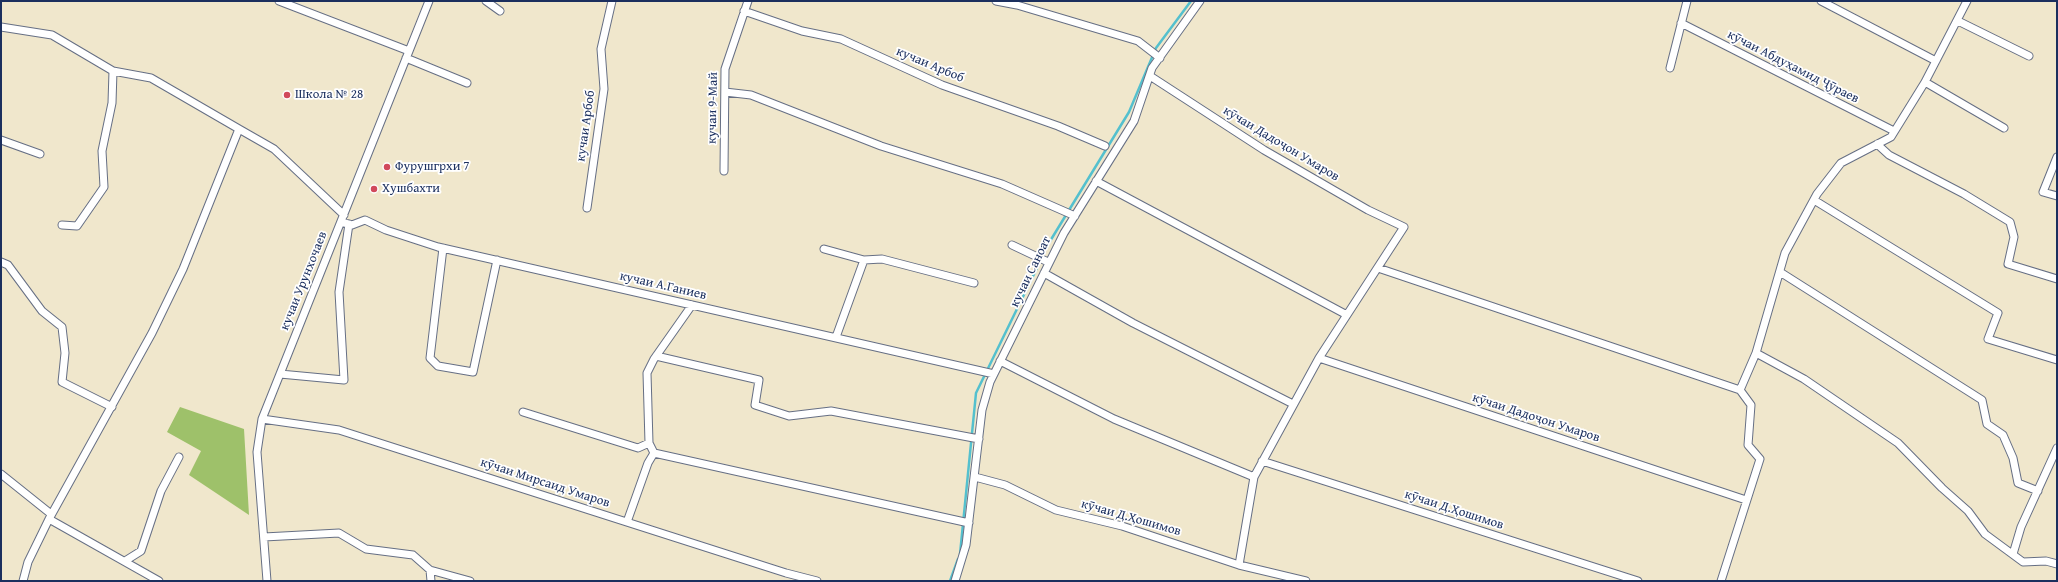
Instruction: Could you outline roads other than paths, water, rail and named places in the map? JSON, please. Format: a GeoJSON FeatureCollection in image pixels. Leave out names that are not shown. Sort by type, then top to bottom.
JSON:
{"type":"FeatureCollection","features":[{"type":"Feature","properties":{"kind":"street"},"geometry":{"type":"LineString","coordinates":[[279,1],[408,55],[467,83]]}},
{"type":"Feature","properties":{"kind":"street","name":"кучаи Урунхочаев"},"geometry":{"type":"LineString","coordinates":[[267,581],[257,452],[262,419],[429,1]]}},
{"type":"Feature","properties":{"kind":"street"},"geometry":{"type":"LineString","coordinates":[[486,1],[500,11]]}},
{"type":"Feature","properties":{"kind":"street","name":"кучаи Арбоб"},"geometry":{"type":"LineString","coordinates":[[587,208],[604,89],[601,48],[612,1]]}},
{"type":"Feature","properties":{"kind":"street","name":"кучаи 9-Май"},"geometry":{"type":"LineString","coordinates":[[724,172],[725,69],[748,1]]}},
{"type":"Feature","properties":{"kind":"street"},"geometry":{"type":"LineString","coordinates":[[996,1],[1017,5],[1138,41],[1155,55]]}},
{"type":"Feature","properties":{"kind":"street","name":"кучаи Саноат"},"geometry":{"type":"LineString","coordinates":[[955,581],[966,545],[965,522],[975,477],[974,438],[990,382],[989,372],[1000,361],[1044,273],[1043,260],[1069,213],[1096,181],[1134,121],[1150,76],[1155,55],[1200,1]]}},
{"type":"Feature","properties":{"kind":"street"},"geometry":{"type":"LineString","coordinates":[[1670,68],[1687,1]]}},
{"type":"Feature","properties":{"kind":"street"},"geometry":{"type":"LineString","coordinates":[[1821,1],[1936,61]]}},
{"type":"Feature","properties":{"kind":"street"},"geometry":{"type":"LineString","coordinates":[[1740,390],[1756,353],[1785,253],[1814,200],[1841,162],[1891,137],[1925,82],[1958,21],[1966,1]]}},
{"type":"Feature","properties":{"kind":"street","name":"кучаи Арбоб"},"geometry":{"type":"LineString","coordinates":[[744,11],[802,31],[841,39],[942,85],[1058,126],[1105,146]]}},
{"type":"Feature","properties":{"kind":"street"},"geometry":{"type":"LineString","coordinates":[[1958,21],[2029,56]]}},
{"type":"Feature","properties":{"kind":"street","name":"кӯчаи Абдуҳамид Ҷӯраев"},"geometry":{"type":"LineString","coordinates":[[1681,23],[1894,132]]}},
{"type":"Feature","properties":{"kind":"street"},"geometry":{"type":"LineString","coordinates":[[1,27],[52,35],[112,71],[151,78],[274,149],[342,218]]}},
{"type":"Feature","properties":{"kind":"street"},"geometry":{"type":"LineString","coordinates":[[62,225],[77,226],[104,187],[102,151],[112,103],[112,71]]}},
{"type":"Feature","properties":{"kind":"street","name":"кӯчаи Дадоҷон Умаров"},"geometry":{"type":"LineString","coordinates":[[1150,76],[1264,150],[1368,210],[1404,227],[1378,268]]}},
{"type":"Feature","properties":{"kind":"street"},"geometry":{"type":"LineString","coordinates":[[1925,82],[2004,128]]}},
{"type":"Feature","properties":{"kind":"street"},"geometry":{"type":"LineString","coordinates":[[725,92],[751,95],[881,146],[1002,184],[1069,213]]}},
{"type":"Feature","properties":{"kind":"street"},"geometry":{"type":"LineString","coordinates":[[23,581],[28,562],[50,516],[152,333],[183,269],[239,129]]}},
{"type":"Feature","properties":{"kind":"street"},"geometry":{"type":"LineString","coordinates":[[1,140],[40,154]]}},
{"type":"Feature","properties":{"kind":"street"},"geometry":{"type":"LineString","coordinates":[[1877,144],[1889,155],[1964,194],[2010,222],[2014,236],[2008,264],[2057,279]]}},
{"type":"Feature","properties":{"kind":"street"},"geometry":{"type":"LineString","coordinates":[[2057,157],[2043,192],[2057,196]]}},
{"type":"Feature","properties":{"kind":"street"},"geometry":{"type":"LineString","coordinates":[[1096,181],[1347,315]]}},
{"type":"Feature","properties":{"kind":"street"},"geometry":{"type":"LineString","coordinates":[[1814,200],[1998,313],[1988,339],[2057,360]]}},
{"type":"Feature","properties":{"kind":"street","name":"кучаи А.Ганиев"},"geometry":{"type":"LineString","coordinates":[[342,218],[352,225],[365,220],[386,230],[443,248],[989,372]]}},
{"type":"Feature","properties":{"kind":"street"},"geometry":{"type":"LineString","coordinates":[[280,374],[344,380],[339,292],[349,224]]}},
{"type":"Feature","properties":{"kind":"street"},"geometry":{"type":"LineString","coordinates":[[1012,245],[1043,260]]}},
{"type":"Feature","properties":{"kind":"street"},"geometry":{"type":"LineString","coordinates":[[443,248],[430,358],[438,366],[472,372],[497,260]]}},
{"type":"Feature","properties":{"kind":"street"},"geometry":{"type":"LineString","coordinates":[[824,249],[864,260],[882,259],[974,283]]}},
{"type":"Feature","properties":{"kind":"street"},"geometry":{"type":"LineString","coordinates":[[836,338],[864,260]]}},
{"type":"Feature","properties":{"kind":"street"},"geometry":{"type":"LineString","coordinates":[[1,262],[8,265],[42,311],[62,327],[65,353],[62,382],[112,407]]}},
{"type":"Feature","properties":{"kind":"street"},"geometry":{"type":"LineString","coordinates":[[1239,565],[1254,477],[1319,358],[1378,268],[1740,390],[1751,405],[1748,445],[1760,459],[1721,581]]}},
{"type":"Feature","properties":{"kind":"street"},"geometry":{"type":"LineString","coordinates":[[1780,272],[1982,400],[1987,424],[2003,435],[2013,458],[2018,482],[2038,491]]}},
{"type":"Feature","properties":{"kind":"street"},"geometry":{"type":"LineString","coordinates":[[1044,273],[1133,323],[1293,404]]}},
{"type":"Feature","properties":{"kind":"street"},"geometry":{"type":"LineString","coordinates":[[654,453],[650,443],[647,373],[656,356],[692,305]]}},
{"type":"Feature","properties":{"kind":"street"},"geometry":{"type":"LineString","coordinates":[[1756,353],[1804,379],[1898,443],[1942,488],[1968,511],[1985,534],[2023,562],[2046,561],[2057,564]]}},
{"type":"Feature","properties":{"kind":"street"},"geometry":{"type":"LineString","coordinates":[[656,356],[759,380],[755,405],[789,416],[831,411],[974,438]]}},
{"type":"Feature","properties":{"kind":"street","name":"кӯчаи Дадоҷон Умаров"},"geometry":{"type":"LineString","coordinates":[[1319,358],[1746,500]]}},
{"type":"Feature","properties":{"kind":"street"},"geometry":{"type":"LineString","coordinates":[[1000,361],[1114,419],[1254,477]]}},
{"type":"Feature","properties":{"kind":"street"},"geometry":{"type":"LineString","coordinates":[[523,412],[638,448],[650,443]]}},
{"type":"Feature","properties":{"kind":"street","name":"кӯчаи Мирсаид Умаров"},"geometry":{"type":"LineString","coordinates":[[262,419],[339,430],[786,573],[817,581]]}},
{"type":"Feature","properties":{"kind":"street"},"geometry":{"type":"LineString","coordinates":[[2013,554],[2021,527],[2057,448]]}},
{"type":"Feature","properties":{"kind":"street"},"geometry":{"type":"LineString","coordinates":[[627,522],[648,463],[654,453]]}},
{"type":"Feature","properties":{"kind":"street"},"geometry":{"type":"LineString","coordinates":[[654,453],[965,522]]}},
{"type":"Feature","properties":{"kind":"street"},"geometry":{"type":"LineString","coordinates":[[125,561],[141,551],[161,491],[179,457]]}},
{"type":"Feature","properties":{"kind":"street","name":"кӯчаи Д.Ҳошимов"},"geometry":{"type":"LineString","coordinates":[[1262,461],[1638,581]]}},
{"type":"Feature","properties":{"kind":"street"},"geometry":{"type":"LineString","coordinates":[[1,474],[50,516],[159,581]]}},
{"type":"Feature","properties":{"kind":"street","name":"кӯчаи Д.Ҳошимов"},"geometry":{"type":"LineString","coordinates":[[975,477],[1005,485],[1056,510],[1122,526],[1239,565],[1306,581]]}},
{"type":"Feature","properties":{"kind":"street"},"geometry":{"type":"LineString","coordinates":[[264,537],[339,533],[366,549],[413,555],[430,570],[470,581]]}},
{"type":"Feature","properties":{"kind":"street"},"geometry":{"type":"LineString","coordinates":[[430,570],[431,581]]}},
{"type":"Feature","properties":{"kind":"waterway"},"geometry":{"type":"LineString","coordinates":[[960,554],[976,393],[1044,251],[1129,112],[1156,48],[1191,1]]}},
{"type":"Feature","properties":{"kind":"waterway"},"geometry":{"type":"LineString","coordinates":[[950,581],[958,559]]}},
{"type":"Feature","properties":{"kind":"place","name":"Школа № 28"},"geometry":{"type":"Point","coordinates":[287,95]}},
{"type":"Feature","properties":{"kind":"place","name":"Фурушгрхи 7"},"geometry":{"type":"Point","coordinates":[387,167]}},
{"type":"Feature","properties":{"kind":"place","name":"Хушбахти"},"geometry":{"type":"Point","coordinates":[374,189]}}]}
